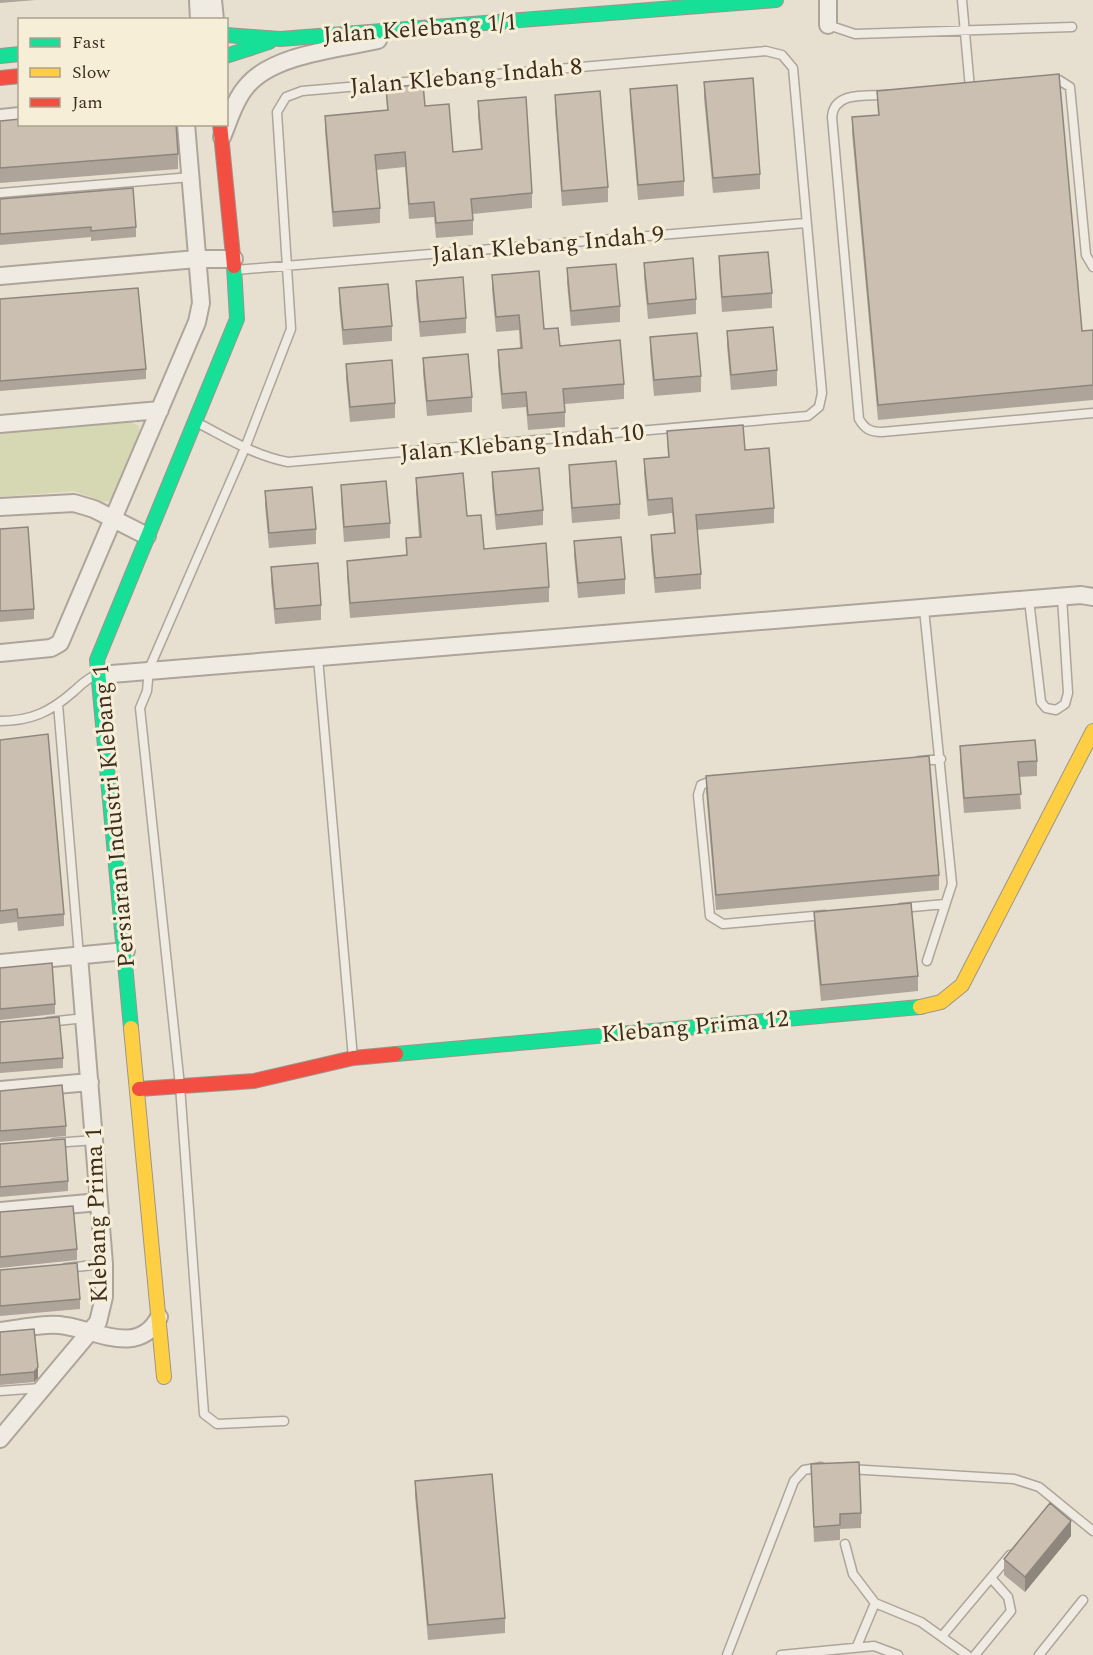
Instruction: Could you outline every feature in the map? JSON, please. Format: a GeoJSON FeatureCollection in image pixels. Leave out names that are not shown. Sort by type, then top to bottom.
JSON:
{"type":"FeatureCollection","features":[{"type":"Feature","properties":{"kind":"street"},"geometry":{"type":"LineString","coordinates":[[198,0],[199,18]]}},
{"type":"Feature","properties":{"kind":"street"},"geometry":{"type":"LineString","coordinates":[[213,0],[215,18]]}},
{"type":"Feature","properties":{"kind":"street","name":"Jalan Kelebang 1/1"},"geometry":{"type":"LineString","coordinates":[[228,35],[280,39],[423,30],[776,0]]}},
{"type":"Feature","properties":{"kind":"street"},"geometry":{"type":"LineString","coordinates":[[828,0],[828,25]]}},
{"type":"Feature","properties":{"kind":"street"},"geometry":{"type":"LineString","coordinates":[[228,114],[245,88],[268,69],[311,55],[423,30]]}},
{"type":"Feature","properties":{"kind":"street","name":"Jalan Kelebang 1/1"},"geometry":{"type":"LineString","coordinates":[[228,55],[280,39]]}},
{"type":"Feature","properties":{"kind":"street"},"geometry":{"type":"LineString","coordinates":[[0,78],[18,76]]}},
{"type":"Feature","properties":{"kind":"street"},"geometry":{"type":"LineString","coordinates":[[0,118],[18,116]]}},
{"type":"Feature","properties":{"kind":"street"},"geometry":{"type":"LineString","coordinates":[[0,653],[44,649],[60,644],[115,519],[200,313],[192,177],[186,126]]}},
{"type":"Feature","properties":{"kind":"street","name":"Persiaran Industri Klebang 1"},"geometry":{"type":"LineString","coordinates":[[164,1377],[97,657],[237,319],[234,265],[218,129]]}},
{"type":"Feature","properties":{"kind":"street"},"geometry":{"type":"LineString","coordinates":[[0,276],[197,259],[234,265]]}},
{"type":"Feature","properties":{"kind":"street"},"geometry":{"type":"LineString","coordinates":[[0,424],[160,410]]}},
{"type":"Feature","properties":{"kind":"street"},"geometry":{"type":"LineString","coordinates":[[0,507],[74,503],[115,519],[147,536]]}},
{"type":"Feature","properties":{"kind":"street"},"geometry":{"type":"LineString","coordinates":[[99,675],[149,669],[1062,597],[1093,597]]}},
{"type":"Feature","properties":{"kind":"street","name":"Klebang Prima 12"},"geometry":{"type":"LineString","coordinates":[[139,1089],[254,1081],[353,1058],[925,1007],[941,1002],[962,985],[1093,731]]}},
{"type":"Feature","properties":{"kind":"street"},"geometry":{"type":"LineString","coordinates":[[0,963],[126,951]]}},
{"type":"Feature","properties":{"kind":"street","name":"Klebang Prima 1"},"geometry":{"type":"LineString","coordinates":[[0,1439],[89,1333],[102,1312],[104,1264],[79,956]]}},
{"type":"Feature","properties":{"kind":"street"},"geometry":{"type":"LineString","coordinates":[[0,1090],[90,1082]]}},
{"type":"Feature","properties":{"kind":"street"},"geometry":{"type":"LineString","coordinates":[[0,1210],[99,1202]]}},
{"type":"Feature","properties":{"kind":"street"},"geometry":{"type":"LineString","coordinates":[[0,1331],[64,1325],[110,1339],[129,1338],[155,1325],[159,1317]]}},
{"type":"Feature","properties":{"kind":"lane"},"geometry":{"type":"LineString","coordinates":[[962,0],[970,88]]}},
{"type":"Feature","properties":{"kind":"lane"},"geometry":{"type":"LineString","coordinates":[[828,25],[855,34],[911,34],[965,29],[1072,27]]}},
{"type":"Feature","properties":{"kind":"lane","name":"Jalan Klebang Indah 8"},"geometry":{"type":"LineString","coordinates":[[289,266],[277,120],[281,104],[293,93],[765,51],[782,55],[793,68],[806,224]]}},
{"type":"Feature","properties":{"kind":"lane"},"geometry":{"type":"LineString","coordinates":[[1042,81],[1059,80],[1070,87],[1086,255],[1093,267]]}},
{"type":"Feature","properties":{"kind":"lane"},"geometry":{"type":"LineString","coordinates":[[959,89],[981,87]]}},
{"type":"Feature","properties":{"kind":"lane"},"geometry":{"type":"LineString","coordinates":[[891,94],[845,98],[832,107],[860,419],[864,427],[872,432],[882,432],[1093,413]]}},
{"type":"Feature","properties":{"kind":"lane"},"geometry":{"type":"LineString","coordinates":[[0,193],[192,177]]}},
{"type":"Feature","properties":{"kind":"lane","name":"Jalan Klebang Indah 9"},"geometry":{"type":"LineString","coordinates":[[234,265],[289,266],[806,224]]}},
{"type":"Feature","properties":{"kind":"lane","name":"Jalan Klebang Indah 10"},"geometry":{"type":"LineString","coordinates":[[195,421],[270,459],[300,461],[799,419],[808,416],[819,407],[822,393],[806,224]]}},
{"type":"Feature","properties":{"kind":"lane"},"geometry":{"type":"LineString","coordinates":[[284,1421],[217,1424],[204,1414],[180,1086],[140,708],[147,691],[149,669],[245,448],[291,329],[289,266]]}},
{"type":"Feature","properties":{"kind":"lane"},"geometry":{"type":"LineString","coordinates":[[1029,600],[1041,702],[1046,708],[1056,710],[1065,704],[1068,693],[1062,597]]}},
{"type":"Feature","properties":{"kind":"lane"},"geometry":{"type":"LineString","coordinates":[[924,609],[952,884],[927,961]]}},
{"type":"Feature","properties":{"kind":"lane"},"geometry":{"type":"LineString","coordinates":[[318,657],[353,1058]]}},
{"type":"Feature","properties":{"kind":"lane"},"geometry":{"type":"LineString","coordinates":[[0,721],[36,717],[58,704],[84,681],[99,675]]}},
{"type":"Feature","properties":{"kind":"lane"},"geometry":{"type":"LineString","coordinates":[[58,704],[79,956]]}},
{"type":"Feature","properties":{"kind":"lane"},"geometry":{"type":"LineString","coordinates":[[912,762],[941,759]]}},
{"type":"Feature","properties":{"kind":"lane"},"geometry":{"type":"LineString","coordinates":[[722,779],[705,782],[698,795],[710,916],[723,924],[840,913]]}},
{"type":"Feature","properties":{"kind":"lane"},"geometry":{"type":"LineString","coordinates":[[887,909],[945,904]]}},
{"type":"Feature","properties":{"kind":"lane"},"geometry":{"type":"LineString","coordinates":[[42,1022],[85,1018]]}},
{"type":"Feature","properties":{"kind":"lane"},"geometry":{"type":"LineString","coordinates":[[48,1144],[95,1140]]}},
{"type":"Feature","properties":{"kind":"lane"},"geometry":{"type":"LineString","coordinates":[[58,1269],[104,1264]]}},
{"type":"Feature","properties":{"kind":"lane"},"geometry":{"type":"LineString","coordinates":[[0,1391],[44,1388]]}},
{"type":"Feature","properties":{"kind":"lane"},"geometry":{"type":"LineString","coordinates":[[727,1655],[794,1481],[804,1470],[833,1468]]}},
{"type":"Feature","properties":{"kind":"lane"},"geometry":{"type":"LineString","coordinates":[[844,1469],[1014,1479],[1039,1487],[1093,1531]]}},
{"type":"Feature","properties":{"kind":"lane"},"geometry":{"type":"LineString","coordinates":[[845,1544],[853,1574],[875,1603],[921,1622],[943,1635],[967,1655]]}},
{"type":"Feature","properties":{"kind":"lane"},"geometry":{"type":"LineString","coordinates":[[943,1635],[1013,1551]]}},
{"type":"Feature","properties":{"kind":"lane"},"geometry":{"type":"LineString","coordinates":[[975,1655],[1011,1611],[1008,1597],[991,1578]]}},
{"type":"Feature","properties":{"kind":"lane"},"geometry":{"type":"LineString","coordinates":[[1039,1655],[1083,1600]]}},
{"type":"Feature","properties":{"kind":"lane"},"geometry":{"type":"LineString","coordinates":[[857,1646],[875,1603]]}},
{"type":"Feature","properties":{"kind":"lane"},"geometry":{"type":"LineString","coordinates":[[781,1655],[857,1646],[874,1646],[898,1655]]}},
{"type":"Feature","properties":{"kind":"green space"},"geometry":{"type":"Polygon","coordinates":[[[128,421],[139,426],[140,436],[116,499],[104,502],[74,491],[0,497],[0,432],[128,421]]]}},
{"type":"Feature","properties":{"kind":"building"},"geometry":{"type":"Polygon","coordinates":[[[1059,74],[1082,331],[1093,330],[1093,385],[878,405],[852,117],[879,115],[877,91],[1059,74]]]}},
{"type":"Feature","properties":{"kind":"building"},"geometry":{"type":"Polygon","coordinates":[[[753,78],[760,174],[713,178],[704,82],[753,78]]]}},
{"type":"Feature","properties":{"kind":"building"},"geometry":{"type":"Polygon","coordinates":[[[423,84],[425,106],[449,104],[453,152],[482,149],[478,101],[526,97],[532,193],[471,199],[473,220],[436,223],[434,202],[409,204],[405,152],[375,155],[380,208],[333,212],[325,116],[388,110],[386,88],[423,84]]]}},
{"type":"Feature","properties":{"kind":"building"},"geometry":{"type":"Polygon","coordinates":[[[677,85],[684,181],[638,185],[630,89],[677,85]]]}},
{"type":"Feature","properties":{"kind":"building"},"geometry":{"type":"Polygon","coordinates":[[[600,91],[608,187],[562,191],[555,95],[600,91]]]}},
{"type":"Feature","properties":{"kind":"building"},"geometry":{"type":"Polygon","coordinates":[[[18,119],[18,126],[176,126],[178,154],[0,168],[0,121],[18,119]]]}},
{"type":"Feature","properties":{"kind":"building"},"geometry":{"type":"Polygon","coordinates":[[[133,188],[136,227],[91,231],[91,227],[0,234],[0,199],[133,188]]]}},
{"type":"Feature","properties":{"kind":"building"},"geometry":{"type":"Polygon","coordinates":[[[768,252],[772,293],[722,297],[719,256],[768,252]]]}},
{"type":"Feature","properties":{"kind":"building"},"geometry":{"type":"Polygon","coordinates":[[[693,258],[696,299],[648,304],[644,263],[693,258]]]}},
{"type":"Feature","properties":{"kind":"building"},"geometry":{"type":"Polygon","coordinates":[[[616,264],[620,306],[571,311],[567,268],[616,264]]]}},
{"type":"Feature","properties":{"kind":"building"},"geometry":{"type":"Polygon","coordinates":[[[539,271],[544,329],[558,328],[560,346],[620,340],[624,384],[563,389],[565,412],[528,415],[526,392],[502,394],[498,350],[522,348],[519,315],[496,317],[492,275],[539,271]]]}},
{"type":"Feature","properties":{"kind":"building"},"geometry":{"type":"Polygon","coordinates":[[[463,277],[466,318],[420,322],[416,281],[463,277]]]}},
{"type":"Feature","properties":{"kind":"building"},"geometry":{"type":"Polygon","coordinates":[[[388,284],[392,326],[343,330],[339,288],[388,284]]]}},
{"type":"Feature","properties":{"kind":"building"},"geometry":{"type":"Polygon","coordinates":[[[138,288],[146,369],[0,381],[0,299],[138,288]]]}},
{"type":"Feature","properties":{"kind":"building"},"geometry":{"type":"Polygon","coordinates":[[[773,327],[777,370],[731,375],[727,331],[773,327]]]}},
{"type":"Feature","properties":{"kind":"building"},"geometry":{"type":"Polygon","coordinates":[[[697,333],[701,376],[654,380],[650,337],[697,333]]]}},
{"type":"Feature","properties":{"kind":"building"},"geometry":{"type":"Polygon","coordinates":[[[468,354],[472,397],[427,401],[423,358],[468,354]]]}},
{"type":"Feature","properties":{"kind":"building"},"geometry":{"type":"Polygon","coordinates":[[[392,360],[395,403],[350,407],[346,364],[392,360]]]}},
{"type":"Feature","properties":{"kind":"building"},"geometry":{"type":"Polygon","coordinates":[[[743,425],[745,450],[769,448],[774,508],[696,515],[701,574],[655,578],[651,535],[675,533],[672,498],[648,500],[644,459],[669,457],[667,431],[743,425]]]}},
{"type":"Feature","properties":{"kind":"building"},"geometry":{"type":"Polygon","coordinates":[[[616,461],[620,504],[572,508],[569,465],[616,461]]]}},
{"type":"Feature","properties":{"kind":"building"},"geometry":{"type":"Polygon","coordinates":[[[539,468],[543,510],[496,515],[492,472],[539,468]]]}},
{"type":"Feature","properties":{"kind":"building"},"geometry":{"type":"Polygon","coordinates":[[[463,473],[467,516],[481,515],[484,549],[546,543],[549,587],[350,603],[347,561],[407,555],[406,538],[421,537],[416,478],[463,473]]]}},
{"type":"Feature","properties":{"kind":"building"},"geometry":{"type":"Polygon","coordinates":[[[386,481],[390,523],[344,527],[341,485],[386,481]]]}},
{"type":"Feature","properties":{"kind":"building"},"geometry":{"type":"Polygon","coordinates":[[[312,487],[316,529],[269,533],[265,491],[312,487]]]}},
{"type":"Feature","properties":{"kind":"building"},"geometry":{"type":"Polygon","coordinates":[[[28,527],[34,609],[0,611],[0,529],[28,527]]]}},
{"type":"Feature","properties":{"kind":"building"},"geometry":{"type":"Polygon","coordinates":[[[621,537],[625,579],[578,583],[574,541],[621,537]]]}},
{"type":"Feature","properties":{"kind":"building"},"geometry":{"type":"Polygon","coordinates":[[[318,563],[321,605],[275,609],[271,567],[318,563]]]}},
{"type":"Feature","properties":{"kind":"building"},"geometry":{"type":"Polygon","coordinates":[[[48,734],[64,914],[18,918],[17,909],[0,911],[0,740],[48,734]]]}},
{"type":"Feature","properties":{"kind":"building"},"geometry":{"type":"Polygon","coordinates":[[[1035,740],[1037,761],[1018,762],[1021,794],[964,798],[960,746],[1035,740]]]}},
{"type":"Feature","properties":{"kind":"building"},"geometry":{"type":"Polygon","coordinates":[[[929,756],[939,875],[716,895],[706,776],[929,756]]]}},
{"type":"Feature","properties":{"kind":"building"},"geometry":{"type":"Polygon","coordinates":[[[911,903],[918,976],[821,985],[814,912],[911,903]]]}},
{"type":"Feature","properties":{"kind":"building"},"geometry":{"type":"Polygon","coordinates":[[[52,963],[55,1004],[0,1009],[0,968],[52,963]]]}},
{"type":"Feature","properties":{"kind":"building"},"geometry":{"type":"Polygon","coordinates":[[[59,1017],[63,1058],[0,1063],[0,1022],[59,1017]]]}},
{"type":"Feature","properties":{"kind":"building"},"geometry":{"type":"Polygon","coordinates":[[[62,1085],[66,1126],[0,1131],[0,1091],[62,1085]]]}},
{"type":"Feature","properties":{"kind":"building"},"geometry":{"type":"Polygon","coordinates":[[[65,1139],[68,1181],[0,1187],[0,1144],[65,1139]]]}},
{"type":"Feature","properties":{"kind":"building"},"geometry":{"type":"Polygon","coordinates":[[[73,1206],[77,1249],[0,1257],[0,1212],[73,1206]]]}},
{"type":"Feature","properties":{"kind":"building"},"geometry":{"type":"Polygon","coordinates":[[[77,1263],[80,1299],[0,1306],[0,1270],[77,1263]]]}},
{"type":"Feature","properties":{"kind":"building"},"geometry":{"type":"Polygon","coordinates":[[[34,1329],[38,1367],[34,1372],[0,1375],[0,1332],[34,1329]]]}},
{"type":"Feature","properties":{"kind":"building"},"geometry":{"type":"Polygon","coordinates":[[[859,1462],[861,1513],[840,1514],[840,1525],[814,1527],[811,1464],[859,1462]]]}},
{"type":"Feature","properties":{"kind":"building"},"geometry":{"type":"Polygon","coordinates":[[[492,1474],[505,1618],[428,1625],[415,1481],[492,1474]]]}},
{"type":"Feature","properties":{"kind":"building"},"geometry":{"type":"Polygon","coordinates":[[[1050,1503],[1071,1521],[1025,1577],[1004,1559],[1050,1503]]]}},
{"type":"Feature","properties":{"kind":"traffic: fast"},"geometry":{"type":"LineString","coordinates":[[228,35],[280,39],[776,0]]}},
{"type":"Feature","properties":{"kind":"traffic: fast"},"geometry":{"type":"LineString","coordinates":[[228,55],[269,42]]}},
{"type":"Feature","properties":{"kind":"traffic: fast"},"geometry":{"type":"LineString","coordinates":[[0,56],[18,54]]}},
{"type":"Feature","properties":{"kind":"traffic: fast"},"geometry":{"type":"LineString","coordinates":[[131,1028],[97,660],[237,319],[234,266]]}},
{"type":"Feature","properties":{"kind":"traffic: fast"},"geometry":{"type":"LineString","coordinates":[[396,1054],[920,1007]]}},
{"type":"Feature","properties":{"kind":"traffic: slow"},"geometry":{"type":"LineString","coordinates":[[920,1007],[941,1002],[962,985],[1093,731]]}},
{"type":"Feature","properties":{"kind":"traffic: slow"},"geometry":{"type":"LineString","coordinates":[[131,1028],[164,1377]]}},
{"type":"Feature","properties":{"kind":"traffic: jam"},"geometry":{"type":"LineString","coordinates":[[0,78],[18,76]]}},
{"type":"Feature","properties":{"kind":"traffic: jam"},"geometry":{"type":"LineString","coordinates":[[220,126],[234,266]]}},
{"type":"Feature","properties":{"kind":"traffic: jam"},"geometry":{"type":"LineString","coordinates":[[139,1089],[254,1081],[353,1058],[396,1054]]}}]}
